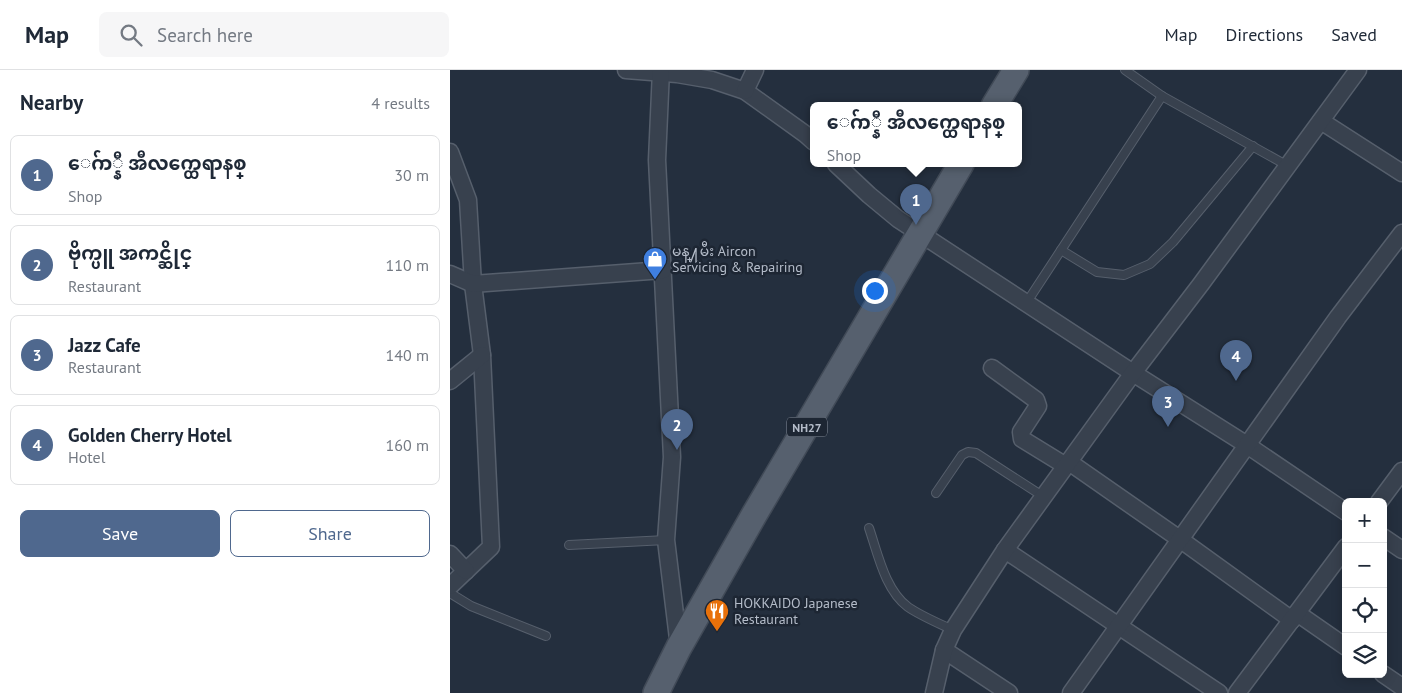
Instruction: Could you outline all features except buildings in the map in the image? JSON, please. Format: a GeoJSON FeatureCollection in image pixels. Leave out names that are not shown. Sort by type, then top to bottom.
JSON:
{"type":"FeatureCollection","features":[{"type":"Feature","properties":{"kind":"main road"},"geometry":{"type":"LineString","coordinates":[[996,102],[1012,71]]}},
{"type":"Feature","properties":{"kind":"main road","name":"NH27"},"geometry":{"type":"LineString","coordinates":[[656,693],[679,647],[959,167]]}},
{"type":"Feature","properties":{"kind":"street"},"geometry":{"type":"LineString","coordinates":[[626,70],[661,72],[712,80],[745,91],[810,138]]}},
{"type":"Feature","properties":{"kind":"street"},"geometry":{"type":"LineString","coordinates":[[745,91],[755,70]]}},
{"type":"Feature","properties":{"kind":"street"},"geometry":{"type":"LineString","coordinates":[[934,693],[944,650],[952,630],[1005,550],[1133,373],[1358,70]]}},
{"type":"Feature","properties":{"kind":"street"},"geometry":{"type":"LineString","coordinates":[[661,72],[658,160],[672,457],[666,540],[679,647]]}},
{"type":"Feature","properties":{"kind":"street"},"geometry":{"type":"LineString","coordinates":[[1321,121],[1402,173]]}},
{"type":"Feature","properties":{"kind":"street"},"geometry":{"type":"LineString","coordinates":[[450,586],[491,547],[482,355],[473,284],[468,200],[451,154]]}},
{"type":"Feature","properties":{"kind":"street"},"geometry":{"type":"LineString","coordinates":[[839,167],[898,219],[1133,373],[1247,445],[1342,509]]}},
{"type":"Feature","properties":{"kind":"street"},"geometry":{"type":"LineString","coordinates":[[1071,693],[1338,317],[1402,233]]}},
{"type":"Feature","properties":{"kind":"street"},"geometry":{"type":"LineString","coordinates":[[450,274],[473,284],[663,270]]}},
{"type":"Feature","properties":{"kind":"street"},"geometry":{"type":"LineString","coordinates":[[450,381],[482,355]]}},
{"type":"Feature","properties":{"kind":"street"},"geometry":{"type":"LineString","coordinates":[[992,368],[1036,400],[1038,406],[1021,432],[1022,439],[1067,464],[1295,617],[1342,645]]}},
{"type":"Feature","properties":{"kind":"street"},"geometry":{"type":"LineString","coordinates":[[1382,498],[1402,471]]}},
{"type":"Feature","properties":{"kind":"street"},"geometry":{"type":"LineString","coordinates":[[1387,540],[1402,550]]}},
{"type":"Feature","properties":{"kind":"street"},"geometry":{"type":"LineString","coordinates":[[1005,550],[1219,693]]}},
{"type":"Feature","properties":{"kind":"street"},"geometry":{"type":"LineString","coordinates":[[1237,693],[1342,552]]}},
{"type":"Feature","properties":{"kind":"street"},"geometry":{"type":"LineString","coordinates":[[450,554],[466,571]]}},
{"type":"Feature","properties":{"kind":"street"},"geometry":{"type":"LineString","coordinates":[[944,650],[1009,693]]}},
{"type":"Feature","properties":{"kind":"street"},"geometry":{"type":"LineString","coordinates":[[1387,677],[1402,687]]}},
{"type":"Feature","properties":{"kind":"lane"},"geometry":{"type":"LineString","coordinates":[[1125,70],[1162,96],[1288,166]]}},
{"type":"Feature","properties":{"kind":"lane"},"geometry":{"type":"LineString","coordinates":[[1027,302],[1162,96]]}},
{"type":"Feature","properties":{"kind":"lane"},"geometry":{"type":"LineString","coordinates":[[1061,250],[1097,272],[1124,275],[1150,264],[1173,242],[1253,146]]}},
{"type":"Feature","properties":{"kind":"lane"},"geometry":{"type":"LineString","coordinates":[[936,492],[962,455],[968,452],[976,453],[1044,497]]}},
{"type":"Feature","properties":{"kind":"lane"},"geometry":{"type":"LineString","coordinates":[[869,528],[888,580],[897,596],[908,607],[952,630]]}},
{"type":"Feature","properties":{"kind":"lane"},"geometry":{"type":"LineString","coordinates":[[569,545],[666,540]]}},
{"type":"Feature","properties":{"kind":"lane"},"geometry":{"type":"LineString","coordinates":[[450,593],[471,606],[546,636]]}},
{"type":"Feature","properties":{"kind":"place","name":"ေဂ်ာ္နီ အီလက္ထေရာနစ္"},"geometry":{"type":"Point","coordinates":[916,225]}},
{"type":"Feature","properties":{"kind":"place","name":"မန္႔မီး Aircon Servicing & Repairing"},"geometry":{"type":"Point","coordinates":[655,280]}},
{"type":"Feature","properties":{"kind":"place","name":"Golden Cherry Hotel"},"geometry":{"type":"Point","coordinates":[1236,381]}},
{"type":"Feature","properties":{"kind":"place","name":"Jazz Cafe"},"geometry":{"type":"Point","coordinates":[1168,427]}},
{"type":"Feature","properties":{"kind":"place","name":"ဗိုက္ပူ အကင္ဆိုင္"},"geometry":{"type":"Point","coordinates":[677,450]}},
{"type":"Feature","properties":{"kind":"place","name":"HOKKAIDO Japanese Restaurant"},"geometry":{"type":"Point","coordinates":[717,632]}}]}
